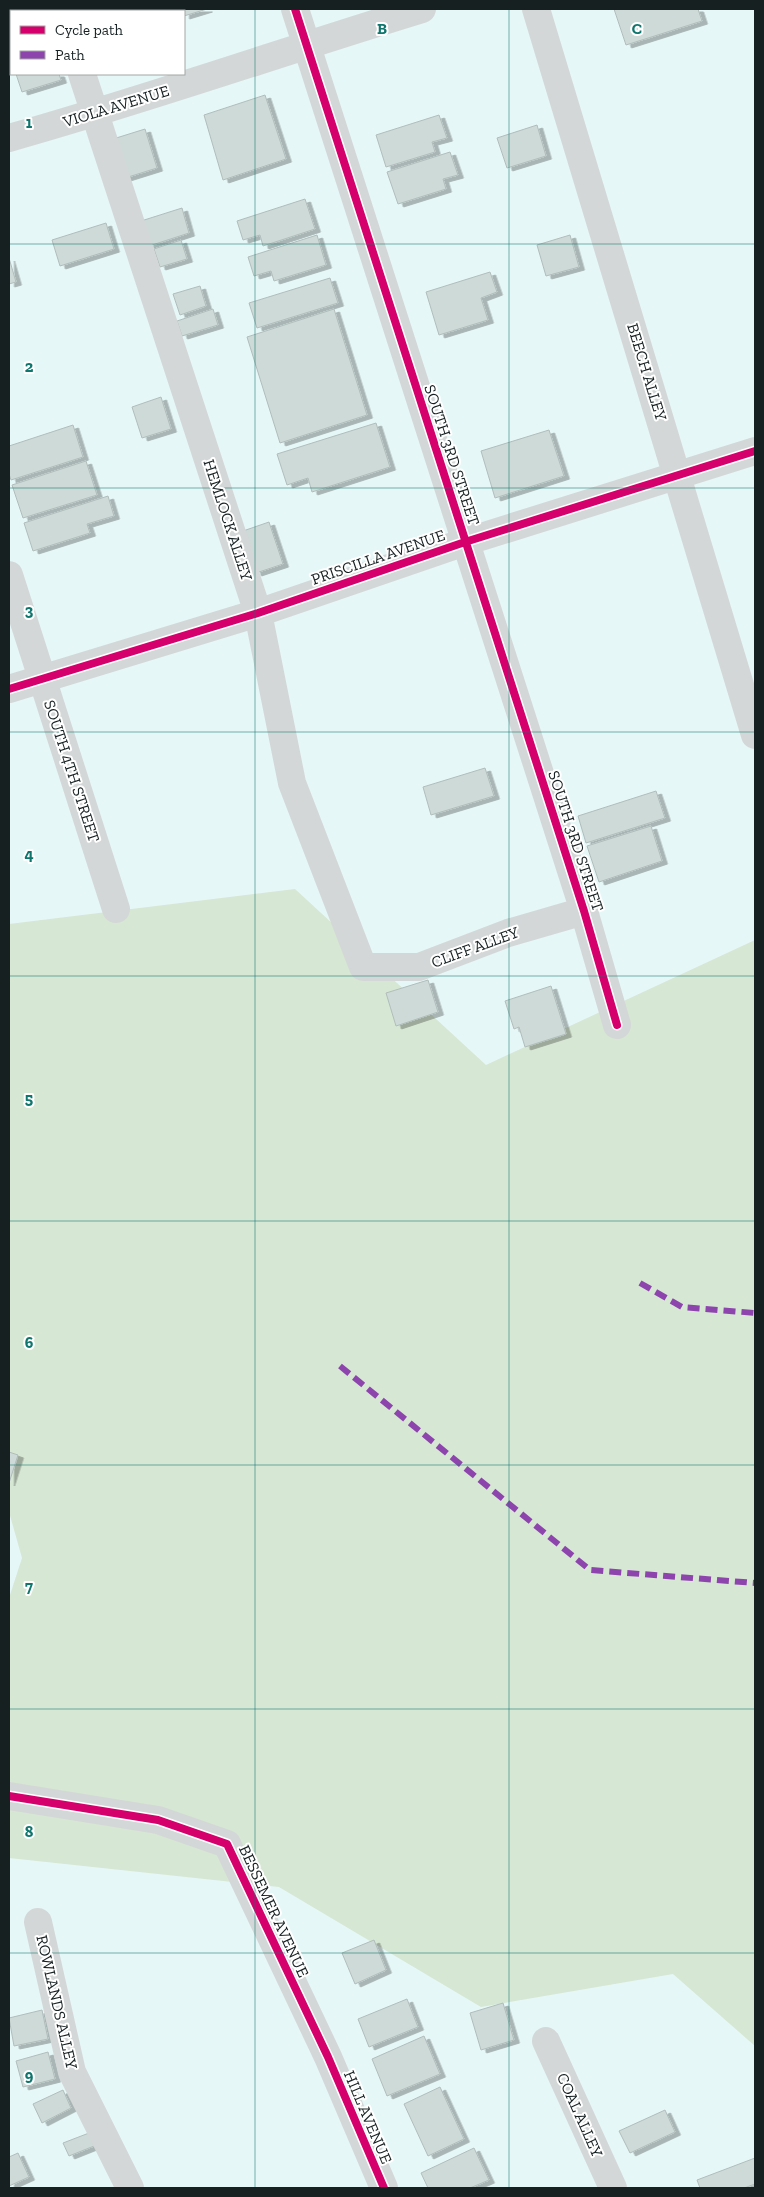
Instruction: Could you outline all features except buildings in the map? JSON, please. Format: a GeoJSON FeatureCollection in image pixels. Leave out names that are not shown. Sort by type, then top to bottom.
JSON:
{"type":"FeatureCollection","features":[{"type":"Feature","properties":{"kind":"street","name":"SOUTH 3RD STREET"},"geometry":{"type":"LineString","coordinates":[[295,9],[584,911],[617,1025]]}},
{"type":"Feature","properties":{"kind":"street","name":"VIOLA AVENUE"},"geometry":{"type":"LineString","coordinates":[[9,138],[96,114],[307,44],[422,9]]}},
{"type":"Feature","properties":{"kind":"street","name":"BEECH ALLEY"},"geometry":{"type":"LineString","coordinates":[[536,9],[755,735]]}},
{"type":"Feature","properties":{"kind":"street","name":"HEMLOCK ALLEY"},"geometry":{"type":"LineString","coordinates":[[82,75],[258,613],[292,783],[363,967]]}},
{"type":"Feature","properties":{"kind":"street","name":"PRISCILLA AVENUE"},"geometry":{"type":"LineString","coordinates":[[9,688],[258,613],[465,542],[755,452]]}},
{"type":"Feature","properties":{"kind":"street","name":"SOUTH 4TH STREET"},"geometry":{"type":"LineString","coordinates":[[9,575],[116,909]]}},
{"type":"Feature","properties":{"kind":"street","name":"CLIFF ALLEY"},"geometry":{"type":"LineString","coordinates":[[363,967],[419,967],[508,933],[584,911]]}},
{"type":"Feature","properties":{"kind":"street","name":"BESSEMER AVENUE"},"geometry":{"type":"LineString","coordinates":[[9,1796],[158,1820],[227,1844],[328,2057]]}},
{"type":"Feature","properties":{"kind":"street","name":"ROWLANDS ALLEY"},"geometry":{"type":"LineString","coordinates":[[38,1922],[72,2072],[130,2188]]}},
{"type":"Feature","properties":{"kind":"street","name":"COAL ALLEY"},"geometry":{"type":"LineString","coordinates":[[546,2041],[613,2188]]}},
{"type":"Feature","properties":{"kind":"street","name":"HILL AVENUE"},"geometry":{"type":"LineString","coordinates":[[328,2057],[384,2188]]}},
{"type":"Feature","properties":{"kind":"green space"},"geometry":{"type":"Polygon","coordinates":[[[295,889],[486,1065],[755,940],[755,2046],[673,1974],[481,2007],[279,1887],[9,1858],[9,1598],[22,1558],[9,1512],[9,924],[295,889]]]}},
{"type":"Feature","properties":{"kind":"marked path"},"geometry":{"type":"LineString","coordinates":[[640,1283],[682,1307],[755,1313]]}},
{"type":"Feature","properties":{"kind":"marked path"},"geometry":{"type":"LineString","coordinates":[[340,1366],[590,1570],[755,1583]]}},
{"type":"Feature","properties":{"kind":"cycle path"},"geometry":{"type":"LineString","coordinates":[[295,9],[584,911],[617,1025]]}},
{"type":"Feature","properties":{"kind":"cycle path"},"geometry":{"type":"LineString","coordinates":[[9,689],[258,613],[465,542],[755,451]]}},
{"type":"Feature","properties":{"kind":"cycle path"},"geometry":{"type":"LineString","coordinates":[[9,1796],[158,1820],[227,1844],[328,2057],[384,2188]]}}]}
